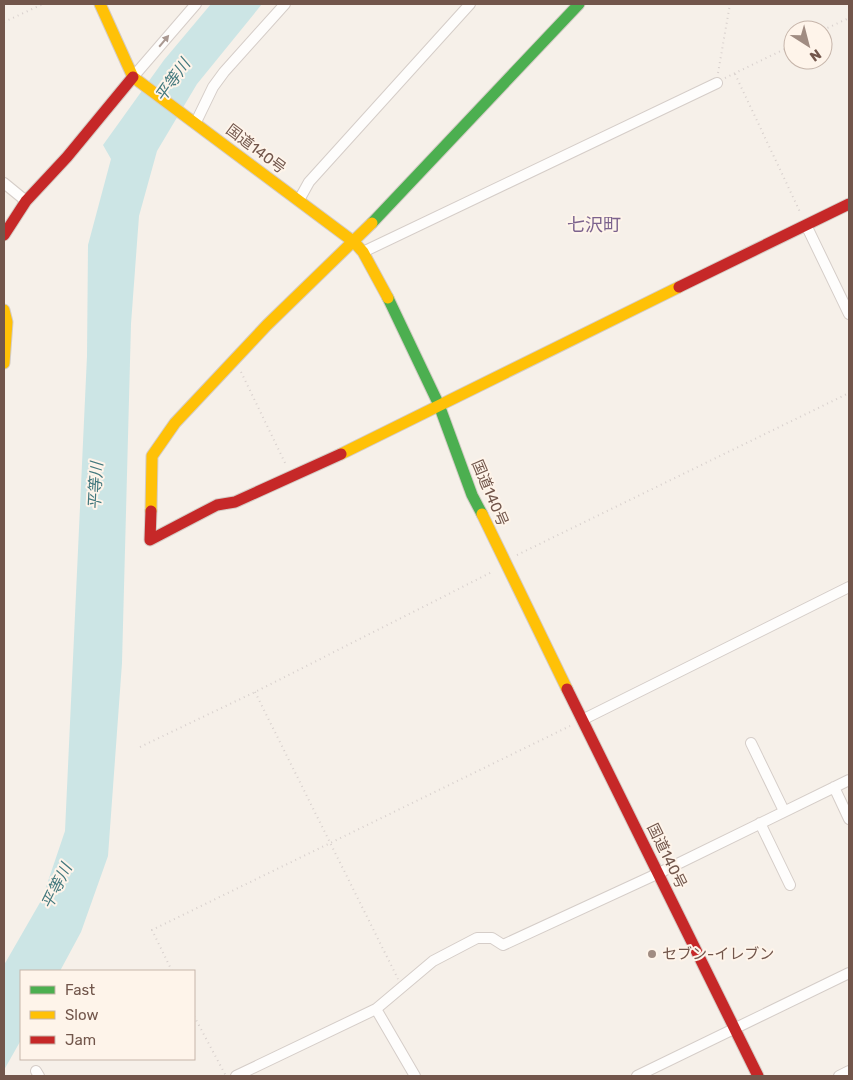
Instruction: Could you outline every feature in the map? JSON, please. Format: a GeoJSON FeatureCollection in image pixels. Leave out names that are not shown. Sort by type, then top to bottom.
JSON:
{"type":"FeatureCollection","features":[{"type":"Feature","properties":{"kind":"main road"},"geometry":{"type":"LineString","coordinates":[[4,235],[26,201],[135,79],[100,4]]}},
{"type":"Feature","properties":{"kind":"main road"},"geometry":{"type":"LineString","coordinates":[[579,4],[354,242],[267,325],[175,423],[152,456],[150,540],[217,505],[235,502],[379,437],[439,405],[849,204]]}},
{"type":"Feature","properties":{"kind":"main road","name":"国道140号"},"geometry":{"type":"LineString","coordinates":[[135,79],[195,121],[354,242],[363,252],[385,291],[439,405],[472,495],[584,719],[758,1076]]}},
{"type":"Feature","properties":{"kind":"main road"},"geometry":{"type":"LineString","coordinates":[[4,310],[7,322],[4,363]]}},
{"type":"Feature","properties":{"kind":"street"},"geometry":{"type":"LineString","coordinates":[[135,79],[196,4]]}},
{"type":"Feature","properties":{"kind":"street"},"geometry":{"type":"LineString","coordinates":[[195,121],[224,72],[284,4]]}},
{"type":"Feature","properties":{"kind":"street"},"geometry":{"type":"LineString","coordinates":[[299,200],[309,182],[470,4]]}},
{"type":"Feature","properties":{"kind":"street"},"geometry":{"type":"LineString","coordinates":[[363,252],[717,83]]}},
{"type":"Feature","properties":{"kind":"street"},"geometry":{"type":"LineString","coordinates":[[4,183],[26,201]]}},
{"type":"Feature","properties":{"kind":"street"},"geometry":{"type":"LineString","coordinates":[[806,225],[849,314]]}},
{"type":"Feature","properties":{"kind":"street"},"geometry":{"type":"LineString","coordinates":[[584,719],[849,587]]}},
{"type":"Feature","properties":{"kind":"street"},"geometry":{"type":"LineString","coordinates":[[751,744],[784,811]]}},
{"type":"Feature","properties":{"kind":"street"},"geometry":{"type":"LineString","coordinates":[[236,1076],[376,1009],[433,962],[477,938],[492,938],[503,946],[659,873],[849,780]]}},
{"type":"Feature","properties":{"kind":"street"},"geometry":{"type":"LineString","coordinates":[[834,787],[849,819]]}},
{"type":"Feature","properties":{"kind":"street"},"geometry":{"type":"LineString","coordinates":[[760,823],[790,885]]}},
{"type":"Feature","properties":{"kind":"street"},"geometry":{"type":"LineString","coordinates":[[637,1076],[849,973]]}},
{"type":"Feature","properties":{"kind":"street"},"geometry":{"type":"LineString","coordinates":[[376,1009],[415,1076]]}},
{"type":"Feature","properties":{"kind":"street"},"geometry":{"type":"LineString","coordinates":[[839,1076],[849,1071]]}},
{"type":"Feature","properties":{"kind":"path"},"geometry":{"type":"LineString","coordinates":[[4,22],[43,4]]}},
{"type":"Feature","properties":{"kind":"path"},"geometry":{"type":"LineString","coordinates":[[717,83],[730,4]]}},
{"type":"Feature","properties":{"kind":"path"},"geometry":{"type":"LineString","coordinates":[[833,25],[849,18]]}},
{"type":"Feature","properties":{"kind":"path"},"geometry":{"type":"LineString","coordinates":[[717,83],[783,50]]}},
{"type":"Feature","properties":{"kind":"path"},"geometry":{"type":"LineString","coordinates":[[735,74],[806,225]]}},
{"type":"Feature","properties":{"kind":"path"},"geometry":{"type":"LineString","coordinates":[[234,359],[291,476]]}},
{"type":"Feature","properties":{"kind":"path"},"geometry":{"type":"LineString","coordinates":[[140,747],[256,692],[506,565],[518,554],[849,393]]}},
{"type":"Feature","properties":{"kind":"path"},"geometry":{"type":"LineString","coordinates":[[256,692],[402,986]]}},
{"type":"Feature","properties":{"kind":"path"},"geometry":{"type":"LineString","coordinates":[[172,970],[152,930],[584,719]]}},
{"type":"Feature","properties":{"kind":"path"},"geometry":{"type":"LineString","coordinates":[[195,1018],[226,1076]]}},
{"type":"Feature","properties":{"kind":"water","name":"平等川"},"geometry":{"type":"Polygon","coordinates":[[[211,4],[262,4],[197,84],[157,151],[139,216],[131,324],[122,663],[108,856],[81,932],[61,970],[20,970],[20,1042],[4,1070],[4,965],[42,899],[65,831],[87,356],[88,245],[111,159],[103,145],[164,60],[211,4]]]}},
{"type":"Feature","properties":{"kind":"traffic: fast"},"geometry":{"type":"LineString","coordinates":[[372,223],[579,4]]}},
{"type":"Feature","properties":{"kind":"traffic: fast"},"geometry":{"type":"LineString","coordinates":[[388,298],[439,405],[472,495],[482,514]]}},
{"type":"Feature","properties":{"kind":"traffic: slow"},"geometry":{"type":"LineString","coordinates":[[100,4],[133,77],[354,242],[363,252],[388,298]]}},
{"type":"Feature","properties":{"kind":"traffic: slow"},"geometry":{"type":"LineString","coordinates":[[151,511],[152,456],[175,423],[267,325],[372,223]]}},
{"type":"Feature","properties":{"kind":"traffic: slow"},"geometry":{"type":"LineString","coordinates":[[341,454],[679,287]]}},
{"type":"Feature","properties":{"kind":"traffic: slow"},"geometry":{"type":"LineString","coordinates":[[4,310],[7,322],[4,363]]}},
{"type":"Feature","properties":{"kind":"traffic: slow"},"geometry":{"type":"LineString","coordinates":[[482,514],[567,689]]}},
{"type":"Feature","properties":{"kind":"traffic: jam"},"geometry":{"type":"LineString","coordinates":[[4,235],[26,201],[67,157],[133,77]]}},
{"type":"Feature","properties":{"kind":"traffic: jam"},"geometry":{"type":"LineString","coordinates":[[679,287],[849,204]]}},
{"type":"Feature","properties":{"kind":"traffic: jam"},"geometry":{"type":"LineString","coordinates":[[151,511],[150,540],[217,505],[235,502],[341,454]]}},
{"type":"Feature","properties":{"kind":"traffic: jam"},"geometry":{"type":"LineString","coordinates":[[567,689],[758,1076]]}},
{"type":"Feature","properties":{"kind":"place","name":"セブン-イレブン"},"geometry":{"type":"Point","coordinates":[652,954]}},
{"type":"Feature","properties":{"kind":"district","name":"七沢町"},"geometry":{"type":"Point","coordinates":[594,225]}}]}
